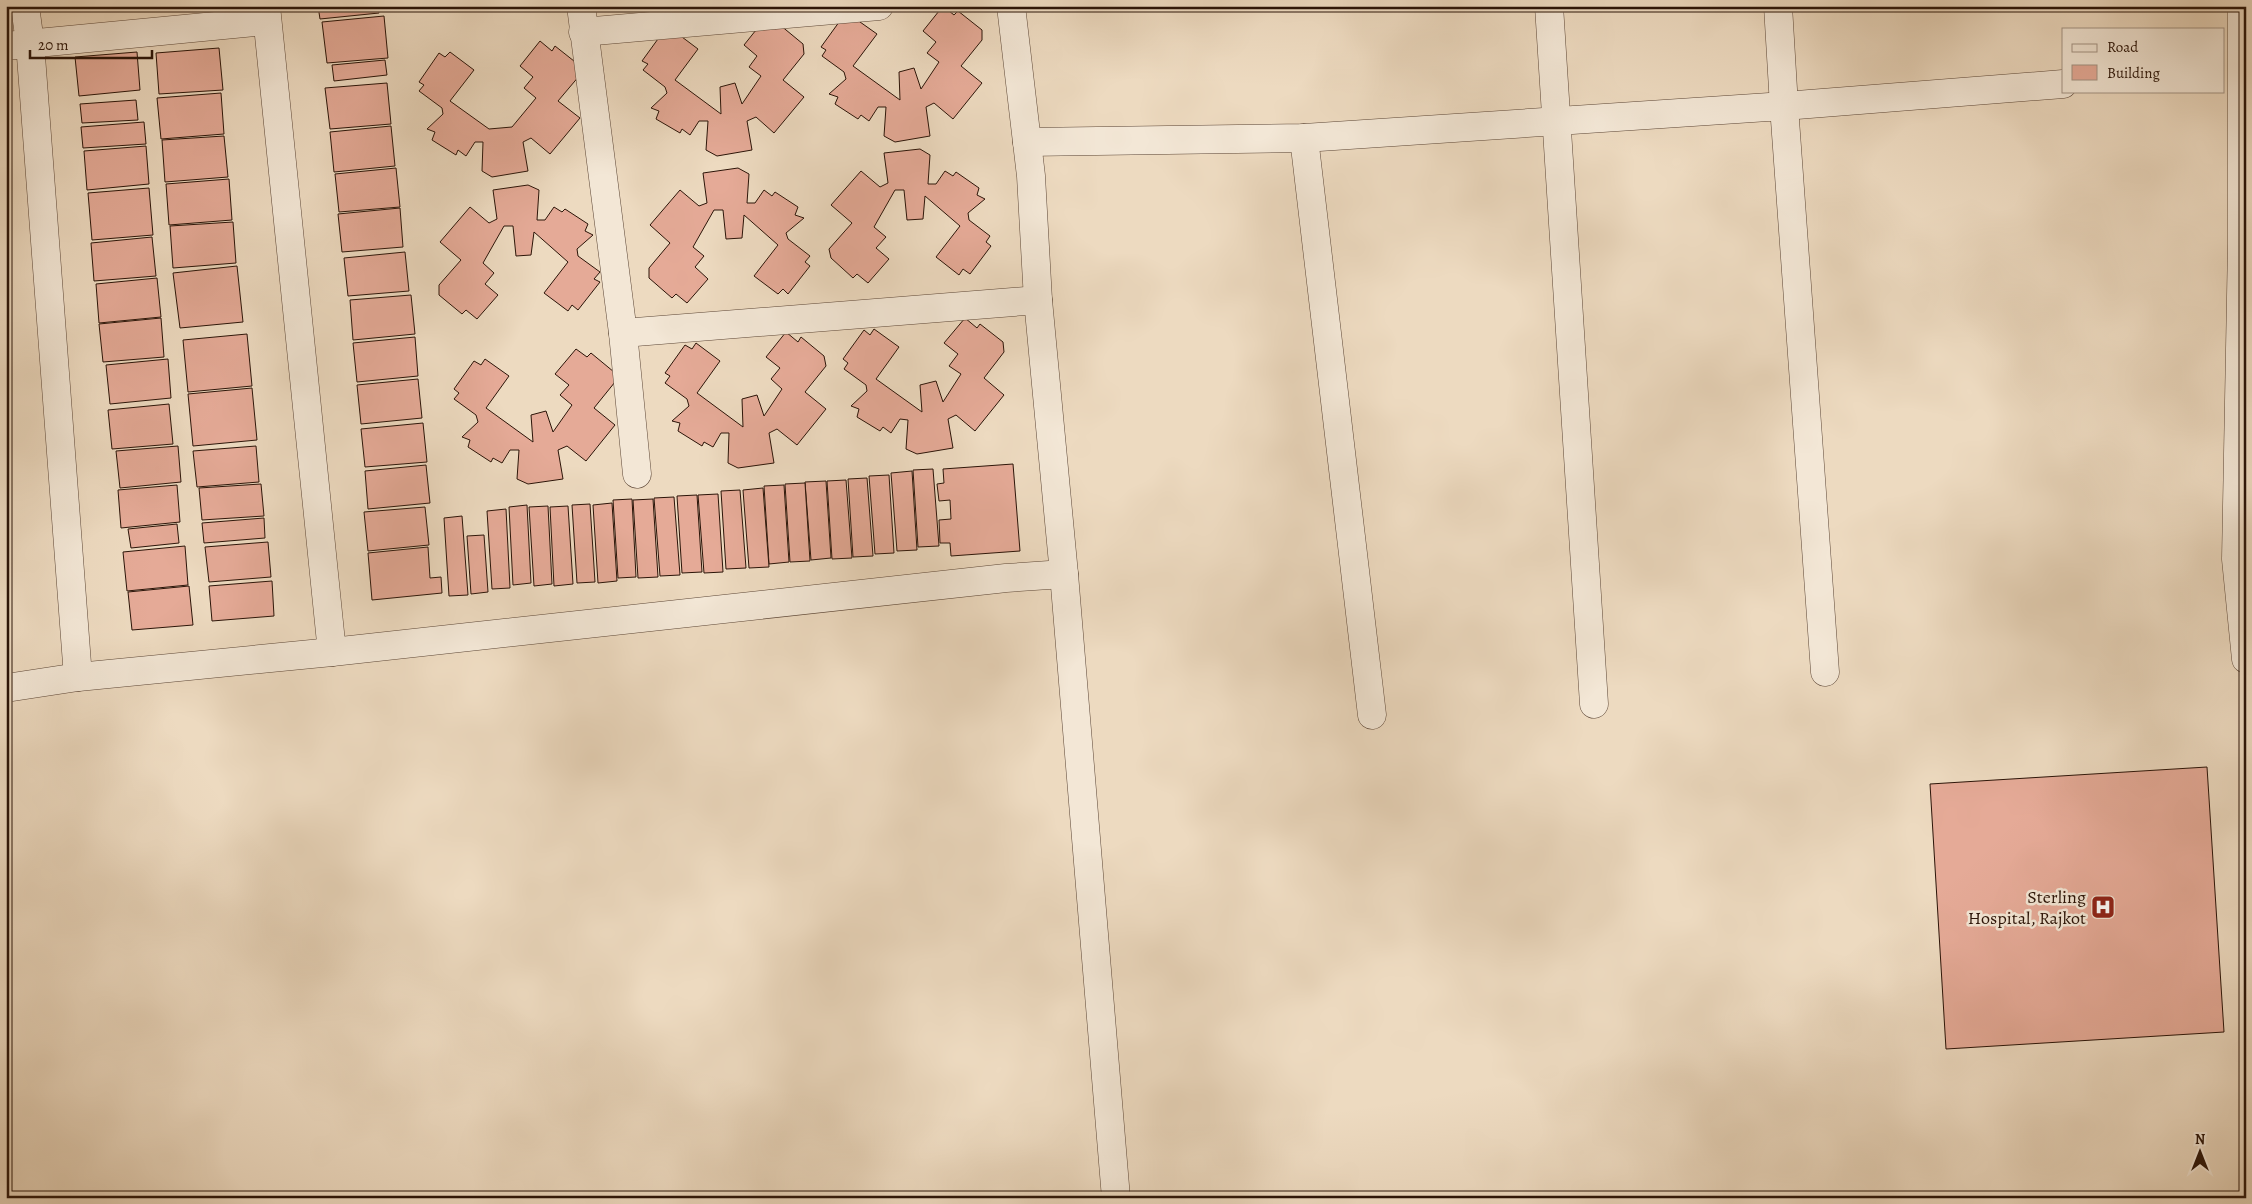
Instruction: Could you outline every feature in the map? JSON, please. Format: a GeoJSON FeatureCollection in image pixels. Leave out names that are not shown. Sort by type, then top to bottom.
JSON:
{"type":"FeatureCollection","features":[{"type":"Feature","properties":{"kind":"street"},"geometry":{"type":"LineString","coordinates":[[25,6],[18,44],[78,677]]}},
{"type":"Feature","properties":{"kind":"street"},"geometry":{"type":"LineString","coordinates":[[637,474],[623,333],[582,19],[879,6]]}},
{"type":"Feature","properties":{"kind":"street"},"geometry":{"type":"LineString","coordinates":[[1011,6],[1027,142],[1038,300],[1064,574],[1116,1198]]}},
{"type":"Feature","properties":{"kind":"street"},"geometry":{"type":"LineString","coordinates":[[1548,6],[1558,120],[1594,704]]}},
{"type":"Feature","properties":{"kind":"street"},"geometry":{"type":"LineString","coordinates":[[1778,6],[1825,672]]}},
{"type":"Feature","properties":{"kind":"street"},"geometry":{"type":"LineString","coordinates":[[2242,6],[2233,70],[2236,559],[2246,658]]}},
{"type":"Feature","properties":{"kind":"street"},"geometry":{"type":"LineString","coordinates":[[18,44],[267,14],[332,652]]}},
{"type":"Feature","properties":{"kind":"street"},"geometry":{"type":"LineString","coordinates":[[1027,142],[1304,138],[1784,106],[2062,84]]}},
{"type":"Feature","properties":{"kind":"street"},"geometry":{"type":"LineString","coordinates":[[1304,138],[1372,715]]}},
{"type":"Feature","properties":{"kind":"street"},"geometry":{"type":"LineString","coordinates":[[623,333],[1038,300]]}},
{"type":"Feature","properties":{"kind":"street"},"geometry":{"type":"LineString","coordinates":[[6,688],[78,677],[332,652],[1006,578],[1064,574]]}},
{"type":"Feature","properties":{"kind":"building"},"geometry":{"type":"Polygon","coordinates":[[[318,6],[378,6],[379,13],[320,19],[318,6]]]}},
{"type":"Feature","properties":{"kind":"building"},"geometry":{"type":"Polygon","coordinates":[[[943,6],[954,15],[958,11],[982,30],[982,40],[961,66],[982,83],[953,119],[934,103],[926,107],[930,136],[895,142],[884,136],[886,107],[878,107],[869,121],[861,115],[858,119],[835,104],[838,97],[829,94],[846,79],[844,72],[822,56],[826,50],[821,47],[842,18],[853,17],[877,34],[853,66],[900,100],[899,72],[914,68],[921,89],[939,62],[927,53],[936,42],[923,31],[943,6]]]}},
{"type":"Feature","properties":{"kind":"building"},"geometry":{"type":"Polygon","coordinates":[[[384,16],[388,58],[327,63],[322,22],[384,16]]]}},
{"type":"Feature","properties":{"kind":"building"},"geometry":{"type":"Polygon","coordinates":[[[764,20],[776,29],[780,25],[803,44],[804,54],[783,80],[804,97],[774,133],[756,117],[747,121],[752,150],[717,156],[706,150],[708,121],[699,121],[690,135],[682,129],[680,133],[656,119],[659,111],[651,108],[667,93],[665,87],[643,70],[648,64],[642,61],[663,32],[674,31],[698,49],[675,80],[721,114],[720,87],[735,83],[742,104],[761,76],[749,67],[757,56],[744,45],[764,20]]]}},
{"type":"Feature","properties":{"kind":"building"},"geometry":{"type":"Polygon","coordinates":[[[540,41],[552,51],[555,46],[579,65],[580,75],[558,101],[580,118],[550,154],[531,138],[523,142],[528,171],[492,177],[482,171],[483,142],[475,142],[466,156],[458,150],[456,155],[432,140],[435,132],[427,129],[443,114],[442,108],[419,91],[424,85],[419,82],[439,53],[445,57],[450,52],[474,70],[450,101],[489,129],[512,127],[536,98],[524,88],[533,77],[520,66],[540,41]]]}},
{"type":"Feature","properties":{"kind":"building"},"geometry":{"type":"Polygon","coordinates":[[[219,48],[223,90],[159,94],[156,53],[219,48]]]}},
{"type":"Feature","properties":{"kind":"building"},"geometry":{"type":"Polygon","coordinates":[[[137,52],[140,90],[79,96],[75,57],[137,52]]]}},
{"type":"Feature","properties":{"kind":"building"},"geometry":{"type":"Polygon","coordinates":[[[385,60],[387,75],[334,81],[332,65],[385,60]]]}},
{"type":"Feature","properties":{"kind":"building"},"geometry":{"type":"Polygon","coordinates":[[[387,83],[391,124],[330,129],[325,88],[387,83]]]}},
{"type":"Feature","properties":{"kind":"building"},"geometry":{"type":"Polygon","coordinates":[[[221,93],[224,134],[161,139],[157,98],[221,93]]]}},
{"type":"Feature","properties":{"kind":"building"},"geometry":{"type":"Polygon","coordinates":[[[136,100],[138,120],[82,123],[80,104],[136,100]]]}},
{"type":"Feature","properties":{"kind":"building"},"geometry":{"type":"Polygon","coordinates":[[[144,122],[146,144],[83,148],[81,127],[144,122]]]}},
{"type":"Feature","properties":{"kind":"building"},"geometry":{"type":"Polygon","coordinates":[[[391,126],[395,166],[334,172],[330,132],[391,126]]]}},
{"type":"Feature","properties":{"kind":"building"},"geometry":{"type":"Polygon","coordinates":[[[224,136],[228,177],[165,182],[162,140],[224,136]]]}},
{"type":"Feature","properties":{"kind":"building"},"geometry":{"type":"Polygon","coordinates":[[[146,146],[149,184],[87,190],[84,151],[146,146]]]}},
{"type":"Feature","properties":{"kind":"building"},"geometry":{"type":"Polygon","coordinates":[[[920,149],[930,155],[928,184],[936,184],[945,171],[953,176],[956,172],[979,188],[977,195],[985,199],[968,213],[969,220],[990,236],[986,242],[991,246],[970,274],[963,269],[959,275],[936,257],[960,226],[925,196],[923,219],[907,220],[904,190],[895,190],[874,227],[886,237],[876,248],[889,259],[868,283],[857,274],[853,278],[831,258],[829,249],[852,223],[831,205],[861,171],[880,187],[888,183],[884,153],[920,149]]]}},
{"type":"Feature","properties":{"kind":"building"},"geometry":{"type":"Polygon","coordinates":[[[396,168],[400,207],[339,212],[335,174],[396,168]]]}},
{"type":"Feature","properties":{"kind":"building"},"geometry":{"type":"Polygon","coordinates":[[[738,168],[749,174],[747,203],[755,203],[764,190],[772,196],[775,192],[798,207],[795,215],[804,218],[786,233],[788,239],[810,256],[805,262],[810,266],[788,294],[783,289],[778,294],[754,276],[778,245],[744,215],[742,238],[726,239],[723,210],[714,210],[693,247],[704,256],[695,267],[708,279],[687,303],[676,294],[672,298],[649,278],[649,268],[670,243],[650,225],[680,190],[699,206],[707,203],[703,173],[738,168]]]}},
{"type":"Feature","properties":{"kind":"building"},"geometry":{"type":"Polygon","coordinates":[[[229,179],[232,220],[169,225],[166,184],[229,179]]]}},
{"type":"Feature","properties":{"kind":"building"},"geometry":{"type":"Polygon","coordinates":[[[528,185],[539,190],[537,220],[545,220],[554,207],[562,212],[565,209],[588,224],[585,231],[593,235],[577,249],[578,256],[600,272],[594,279],[600,282],[578,310],[572,305],[568,311],[544,293],[568,262],[534,232],[531,255],[516,256],[513,226],[504,226],[483,263],[494,273],[485,284],[498,295],[477,319],[466,310],[462,314],[439,295],[439,285],[461,260],[440,242],[470,207],[489,223],[497,219],[493,190],[528,185]]]}},
{"type":"Feature","properties":{"kind":"building"},"geometry":{"type":"Polygon","coordinates":[[[149,188],[153,235],[92,240],[88,193],[149,188]]]}},
{"type":"Feature","properties":{"kind":"building"},"geometry":{"type":"Polygon","coordinates":[[[400,208],[403,247],[342,252],[338,214],[400,208]]]}},
{"type":"Feature","properties":{"kind":"building"},"geometry":{"type":"Polygon","coordinates":[[[233,222],[236,263],[173,268],[170,226],[233,222]]]}},
{"type":"Feature","properties":{"kind":"building"},"geometry":{"type":"Polygon","coordinates":[[[152,237],[156,276],[94,281],[91,243],[152,237]]]}},
{"type":"Feature","properties":{"kind":"building"},"geometry":{"type":"Polygon","coordinates":[[[405,252],[409,291],[348,296],[344,258],[405,252]]]}},
{"type":"Feature","properties":{"kind":"building"},"geometry":{"type":"Polygon","coordinates":[[[237,266],[243,322],[180,328],[173,273],[237,266]]]}},
{"type":"Feature","properties":{"kind":"building"},"geometry":{"type":"Polygon","coordinates":[[[157,278],[161,317],[99,323],[96,284],[157,278]]]}},
{"type":"Feature","properties":{"kind":"building"},"geometry":{"type":"Polygon","coordinates":[[[411,295],[415,334],[353,340],[350,300],[411,295]]]}},
{"type":"Feature","properties":{"kind":"building"},"geometry":{"type":"Polygon","coordinates":[[[161,318],[164,357],[103,362],[99,324],[161,318]]]}},
{"type":"Feature","properties":{"kind":"building"},"geometry":{"type":"Polygon","coordinates":[[[965,318],[977,328],[980,324],[1003,342],[1004,352],[984,378],[1004,395],[975,431],[956,415],[948,419],[953,448],[917,454],[906,449],[908,420],[900,419],[891,433],[883,427],[880,431],[857,417],[859,409],[851,406],[867,391],[866,385],[844,369],[848,363],[843,359],[864,330],[870,335],[874,329],[899,347],[876,379],[922,412],[920,385],[936,381],[943,402],[961,374],[949,366],[958,354],[944,343],[965,318]]]}},
{"type":"Feature","properties":{"kind":"building"},"geometry":{"type":"Polygon","coordinates":[[[786,332],[798,342],[801,337],[824,356],[826,366],[805,392],[826,409],[797,445],[777,429],[769,433],[774,463],[738,468],[728,463],[729,433],[721,433],[713,447],[704,442],[702,446],[678,431],[680,423],[672,421],[689,406],[687,399],[665,383],[670,376],[665,373],[685,345],[692,349],[696,343],[720,361],[697,393],[743,427],[742,399],[757,395],[764,416],[782,389],[771,379],[780,368],[766,357],[786,332]]]}},
{"type":"Feature","properties":{"kind":"building"},"geometry":{"type":"Polygon","coordinates":[[[247,334],[252,386],[188,392],[183,340],[247,334]]]}},
{"type":"Feature","properties":{"kind":"building"},"geometry":{"type":"Polygon","coordinates":[[[415,337],[418,376],[357,382],[353,343],[415,337]]]}},
{"type":"Feature","properties":{"kind":"building"},"geometry":{"type":"Polygon","coordinates":[[[576,349],[587,357],[591,353],[614,372],[615,382],[594,408],[615,425],[586,461],[567,446],[558,450],[563,479],[528,484],[517,479],[519,450],[510,450],[502,463],[493,458],[491,462],[468,447],[470,440],[462,437],[478,422],[476,415],[454,399],[459,393],[454,389],[474,361],[481,365],[485,359],[509,376],[486,408],[533,442],[531,415],[546,411],[553,432],[572,405],[560,395],[569,385],[555,374],[576,349]]]}},
{"type":"Feature","properties":{"kind":"building"},"geometry":{"type":"Polygon","coordinates":[[[168,359],[171,398],[110,404],[106,365],[168,359]]]}},
{"type":"Feature","properties":{"kind":"building"},"geometry":{"type":"Polygon","coordinates":[[[418,379],[422,418],[361,424],[357,385],[418,379]]]}},
{"type":"Feature","properties":{"kind":"building"},"geometry":{"type":"Polygon","coordinates":[[[252,388],[257,440],[193,446],[188,394],[252,388]]]}},
{"type":"Feature","properties":{"kind":"building"},"geometry":{"type":"Polygon","coordinates":[[[169,404],[173,444],[112,449],[108,410],[169,404]]]}},
{"type":"Feature","properties":{"kind":"building"},"geometry":{"type":"Polygon","coordinates":[[[423,423],[427,462],[365,467],[361,429],[423,423]]]}},
{"type":"Feature","properties":{"kind":"building"},"geometry":{"type":"Polygon","coordinates":[[[178,446],[181,482],[120,488],[116,451],[178,446]]]}},
{"type":"Feature","properties":{"kind":"building"},"geometry":{"type":"Polygon","coordinates":[[[256,446],[259,482],[197,487],[193,451],[256,446]]]}},
{"type":"Feature","properties":{"kind":"building"},"geometry":{"type":"Polygon","coordinates":[[[1013,464],[1020,551],[951,556],[950,543],[940,543],[939,520],[951,519],[950,500],[939,501],[937,484],[944,483],[943,469],[1013,464]]]}},
{"type":"Feature","properties":{"kind":"building"},"geometry":{"type":"Polygon","coordinates":[[[426,465],[430,503],[368,509],[365,471],[426,465]]]}},
{"type":"Feature","properties":{"kind":"building"},"geometry":{"type":"Polygon","coordinates":[[[933,469],[939,546],[918,547],[913,470],[933,469]]]}},
{"type":"Feature","properties":{"kind":"building"},"geometry":{"type":"Polygon","coordinates":[[[912,471],[917,550],[897,551],[891,473],[912,471]]]}},
{"type":"Feature","properties":{"kind":"building"},"geometry":{"type":"Polygon","coordinates":[[[889,475],[894,553],[875,554],[869,476],[889,475]]]}},
{"type":"Feature","properties":{"kind":"building"},"geometry":{"type":"Polygon","coordinates":[[[867,478],[873,556],[853,557],[848,479],[867,478]]]}},
{"type":"Feature","properties":{"kind":"building"},"geometry":{"type":"Polygon","coordinates":[[[846,480],[852,558],[832,559],[827,481],[846,480]]]}},
{"type":"Feature","properties":{"kind":"building"},"geometry":{"type":"Polygon","coordinates":[[[826,481],[831,558],[811,560],[805,482],[826,481]]]}},
{"type":"Feature","properties":{"kind":"building"},"geometry":{"type":"Polygon","coordinates":[[[805,483],[810,561],[790,562],[785,484],[805,483]]]}},
{"type":"Feature","properties":{"kind":"building"},"geometry":{"type":"Polygon","coordinates":[[[261,484],[264,516],[202,520],[199,488],[261,484]]]}},
{"type":"Feature","properties":{"kind":"building"},"geometry":{"type":"Polygon","coordinates":[[[177,485],[180,522],[121,528],[118,490],[177,485]]]}},
{"type":"Feature","properties":{"kind":"building"},"geometry":{"type":"Polygon","coordinates":[[[784,485],[789,562],[769,564],[764,486],[784,485]]]}},
{"type":"Feature","properties":{"kind":"building"},"geometry":{"type":"Polygon","coordinates":[[[763,488],[769,567],[749,568],[743,490],[763,488]]]}},
{"type":"Feature","properties":{"kind":"building"},"geometry":{"type":"Polygon","coordinates":[[[740,490],[746,568],[726,569],[721,491],[740,490]]]}},
{"type":"Feature","properties":{"kind":"building"},"geometry":{"type":"Polygon","coordinates":[[[718,494],[723,572],[704,573],[698,495],[718,494]]]}},
{"type":"Feature","properties":{"kind":"building"},"geometry":{"type":"Polygon","coordinates":[[[697,495],[702,572],[682,573],[677,496],[697,495]]]}},
{"type":"Feature","properties":{"kind":"building"},"geometry":{"type":"Polygon","coordinates":[[[674,497],[680,575],[660,576],[654,498],[674,497]]]}},
{"type":"Feature","properties":{"kind":"building"},"geometry":{"type":"Polygon","coordinates":[[[632,499],[636,577],[618,578],[613,500],[632,499]]]}},
{"type":"Feature","properties":{"kind":"building"},"geometry":{"type":"Polygon","coordinates":[[[653,499],[658,577],[638,578],[633,500],[653,499]]]}},
{"type":"Feature","properties":{"kind":"building"},"geometry":{"type":"Polygon","coordinates":[[[612,503],[617,581],[598,583],[593,505],[612,503]]]}},
{"type":"Feature","properties":{"kind":"building"},"geometry":{"type":"Polygon","coordinates":[[[590,504],[595,582],[577,583],[572,505],[590,504]]]}},
{"type":"Feature","properties":{"kind":"building"},"geometry":{"type":"Polygon","coordinates":[[[527,505],[531,583],[513,585],[509,507],[527,505]]]}},
{"type":"Feature","properties":{"kind":"building"},"geometry":{"type":"Polygon","coordinates":[[[548,506],[552,584],[534,586],[529,507],[548,506]]]}},
{"type":"Feature","properties":{"kind":"building"},"geometry":{"type":"Polygon","coordinates":[[[568,506],[573,584],[554,586],[550,507],[568,506]]]}},
{"type":"Feature","properties":{"kind":"building"},"geometry":{"type":"Polygon","coordinates":[[[425,507],[429,545],[368,551],[364,512],[425,507]]]}},
{"type":"Feature","properties":{"kind":"building"},"geometry":{"type":"Polygon","coordinates":[[[506,509],[510,588],[492,589],[487,511],[506,509]]]}},
{"type":"Feature","properties":{"kind":"building"},"geometry":{"type":"Polygon","coordinates":[[[462,516],[468,595],[449,596],[444,518],[462,516]]]}},
{"type":"Feature","properties":{"kind":"building"},"geometry":{"type":"Polygon","coordinates":[[[264,518],[265,538],[204,543],[202,523],[264,518]]]}},
{"type":"Feature","properties":{"kind":"building"},"geometry":{"type":"Polygon","coordinates":[[[177,524],[179,543],[131,548],[128,529],[177,524]]]}},
{"type":"Feature","properties":{"kind":"building"},"geometry":{"type":"Polygon","coordinates":[[[484,535],[488,592],[471,594],[467,536],[484,535]]]}},
{"type":"Feature","properties":{"kind":"building"},"geometry":{"type":"Polygon","coordinates":[[[268,542],[271,577],[209,582],[205,547],[268,542]]]}},
{"type":"Feature","properties":{"kind":"building"},"geometry":{"type":"Polygon","coordinates":[[[185,546],[188,585],[127,591],[123,552],[185,546]]]}},
{"type":"Feature","properties":{"kind":"building"},"geometry":{"type":"Polygon","coordinates":[[[428,547],[430,578],[441,577],[442,593],[372,600],[368,553],[428,547]]]}},
{"type":"Feature","properties":{"kind":"building"},"geometry":{"type":"Polygon","coordinates":[[[272,581],[274,616],[212,621],[209,586],[272,581]]]}},
{"type":"Feature","properties":{"kind":"building"},"geometry":{"type":"Polygon","coordinates":[[[189,586],[193,625],[132,630],[128,592],[189,586]]]}},
{"type":"Feature","properties":{"kind":"building"},"geometry":{"type":"Polygon","coordinates":[[[2207,767],[2224,1032],[1946,1049],[1930,784],[2207,767]]]}},
{"type":"Feature","properties":{"kind":"place","name":"Sterling Hospital, Rajkot"},"geometry":{"type":"Point","coordinates":[2103,907]}}]}
